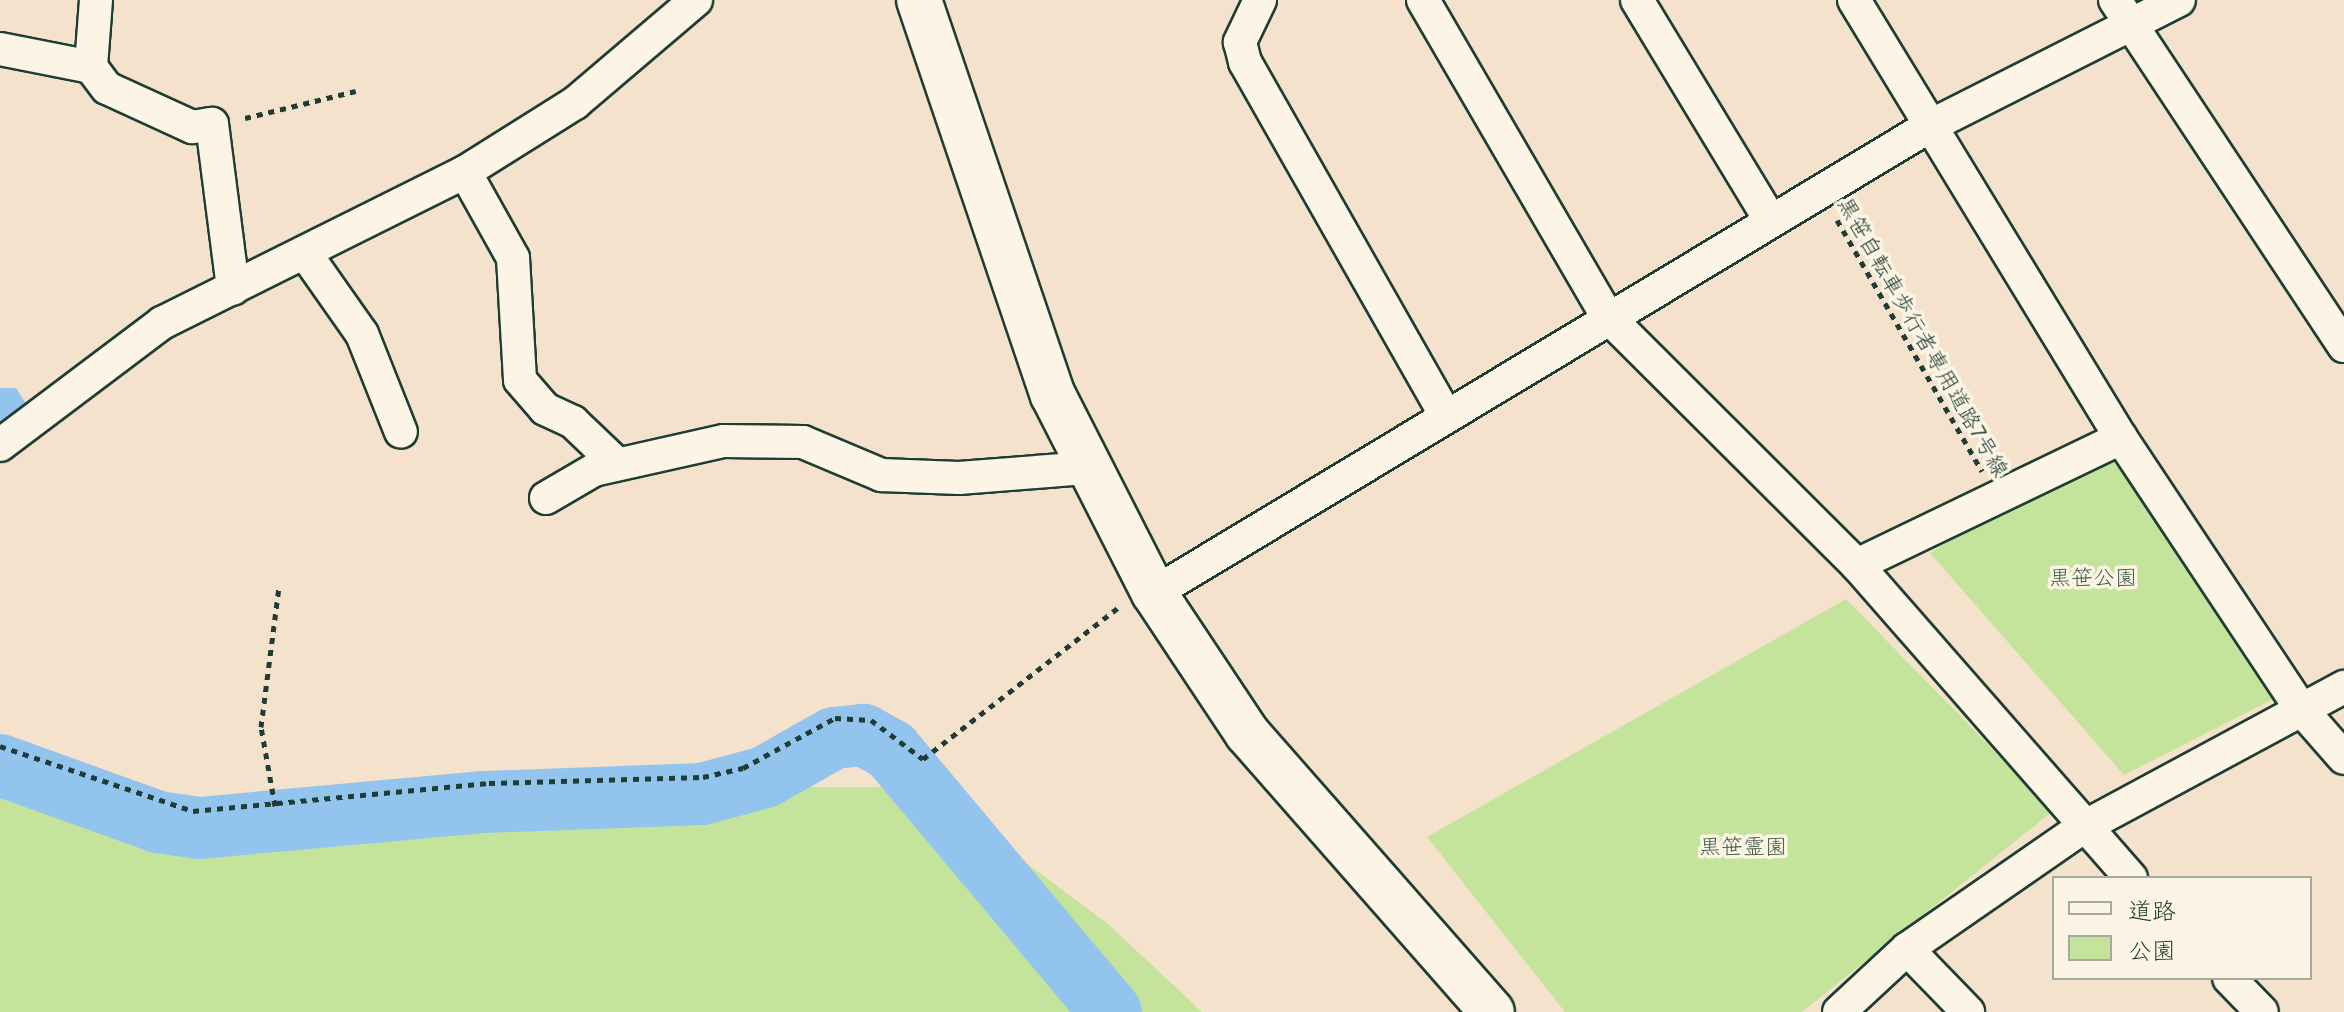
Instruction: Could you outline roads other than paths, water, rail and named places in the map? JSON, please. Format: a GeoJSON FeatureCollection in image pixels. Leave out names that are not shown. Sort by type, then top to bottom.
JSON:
{"type":"FeatureCollection","features":[{"type":"Feature","properties":{"kind":"street"},"geometry":{"type":"LineString","coordinates":[[91,67],[96,0]]}},
{"type":"Feature","properties":{"kind":"street"},"geometry":{"type":"LineString","coordinates":[[0,445],[162,323],[465,172],[575,103],[696,0]]}},
{"type":"Feature","properties":{"kind":"street"},"geometry":{"type":"LineString","coordinates":[[919,0],[1053,395],[1085,468],[1154,593],[1247,733],[1492,1012]]}},
{"type":"Feature","properties":{"kind":"street"},"geometry":{"type":"LineString","coordinates":[[1260,0],[1240,42],[1245,62],[1446,416]]}},
{"type":"Feature","properties":{"kind":"street"},"geometry":{"type":"LineString","coordinates":[[1423,0],[1607,316],[1857,565],[2082,828],[2129,876]]}},
{"type":"Feature","properties":{"kind":"street"},"geometry":{"type":"LineString","coordinates":[[1637,0],[1771,221]]}},
{"type":"Feature","properties":{"kind":"street"},"geometry":{"type":"LineString","coordinates":[[1854,0],[1928,127],[2121,438],[2301,709],[2344,758]]}},
{"type":"Feature","properties":{"kind":"street"},"geometry":{"type":"LineString","coordinates":[[1154,593],[1607,316],[2122,13],[2179,0]]}},
{"type":"Feature","properties":{"kind":"street"},"geometry":{"type":"LineString","coordinates":[[2122,13],[2344,346]]}},
{"type":"Feature","properties":{"kind":"street"},"geometry":{"type":"LineString","coordinates":[[0,49],[91,67],[107,88],[144,110],[192,127],[212,124],[233,289]]}},
{"type":"Feature","properties":{"kind":"street"},"geometry":{"type":"LineString","coordinates":[[465,172],[513,258],[520,380],[545,409],[573,422],[617,464]]}},
{"type":"Feature","properties":{"kind":"street"},"geometry":{"type":"LineString","coordinates":[[305,253],[362,334],[401,432]]}},
{"type":"Feature","properties":{"kind":"street"},"geometry":{"type":"LineString","coordinates":[[1857,565],[2121,438]]}},
{"type":"Feature","properties":{"kind":"street"},"geometry":{"type":"LineString","coordinates":[[546,498],[617,464],[770,439],[803,442],[881,475],[959,478],[1085,468]]}},
{"type":"Feature","properties":{"kind":"street"},"geometry":{"type":"LineString","coordinates":[[1839,1012],[1907,949],[2082,828],[2344,687]]}},
{"type":"Feature","properties":{"kind":"street"},"geometry":{"type":"LineString","coordinates":[[1907,949],[1968,1012]]}},
{"type":"Feature","properties":{"kind":"street"},"geometry":{"type":"LineString","coordinates":[[2231,980],[2262,1012]]}},
{"type":"Feature","properties":{"kind":"water"},"geometry":{"type":"Polygon","coordinates":[[[0,388],[16,388],[27,405],[0,423],[0,388]]]}},
{"type":"Feature","properties":{"kind":"waterway"},"geometry":{"type":"LineString","coordinates":[[0,765],[158,822],[199,828],[485,802],[702,794],[765,777],[834,738],[864,735],[891,750],[1111,1012]]}},
{"type":"Feature","properties":{"kind":"park label","name":"黒笹公園"},"geometry":{"type":"Point","coordinates":[2093,578]}},
{"type":"Feature","properties":{"kind":"park label","name":"黒笹霊園"},"geometry":{"type":"Point","coordinates":[1743,847]}}]}
